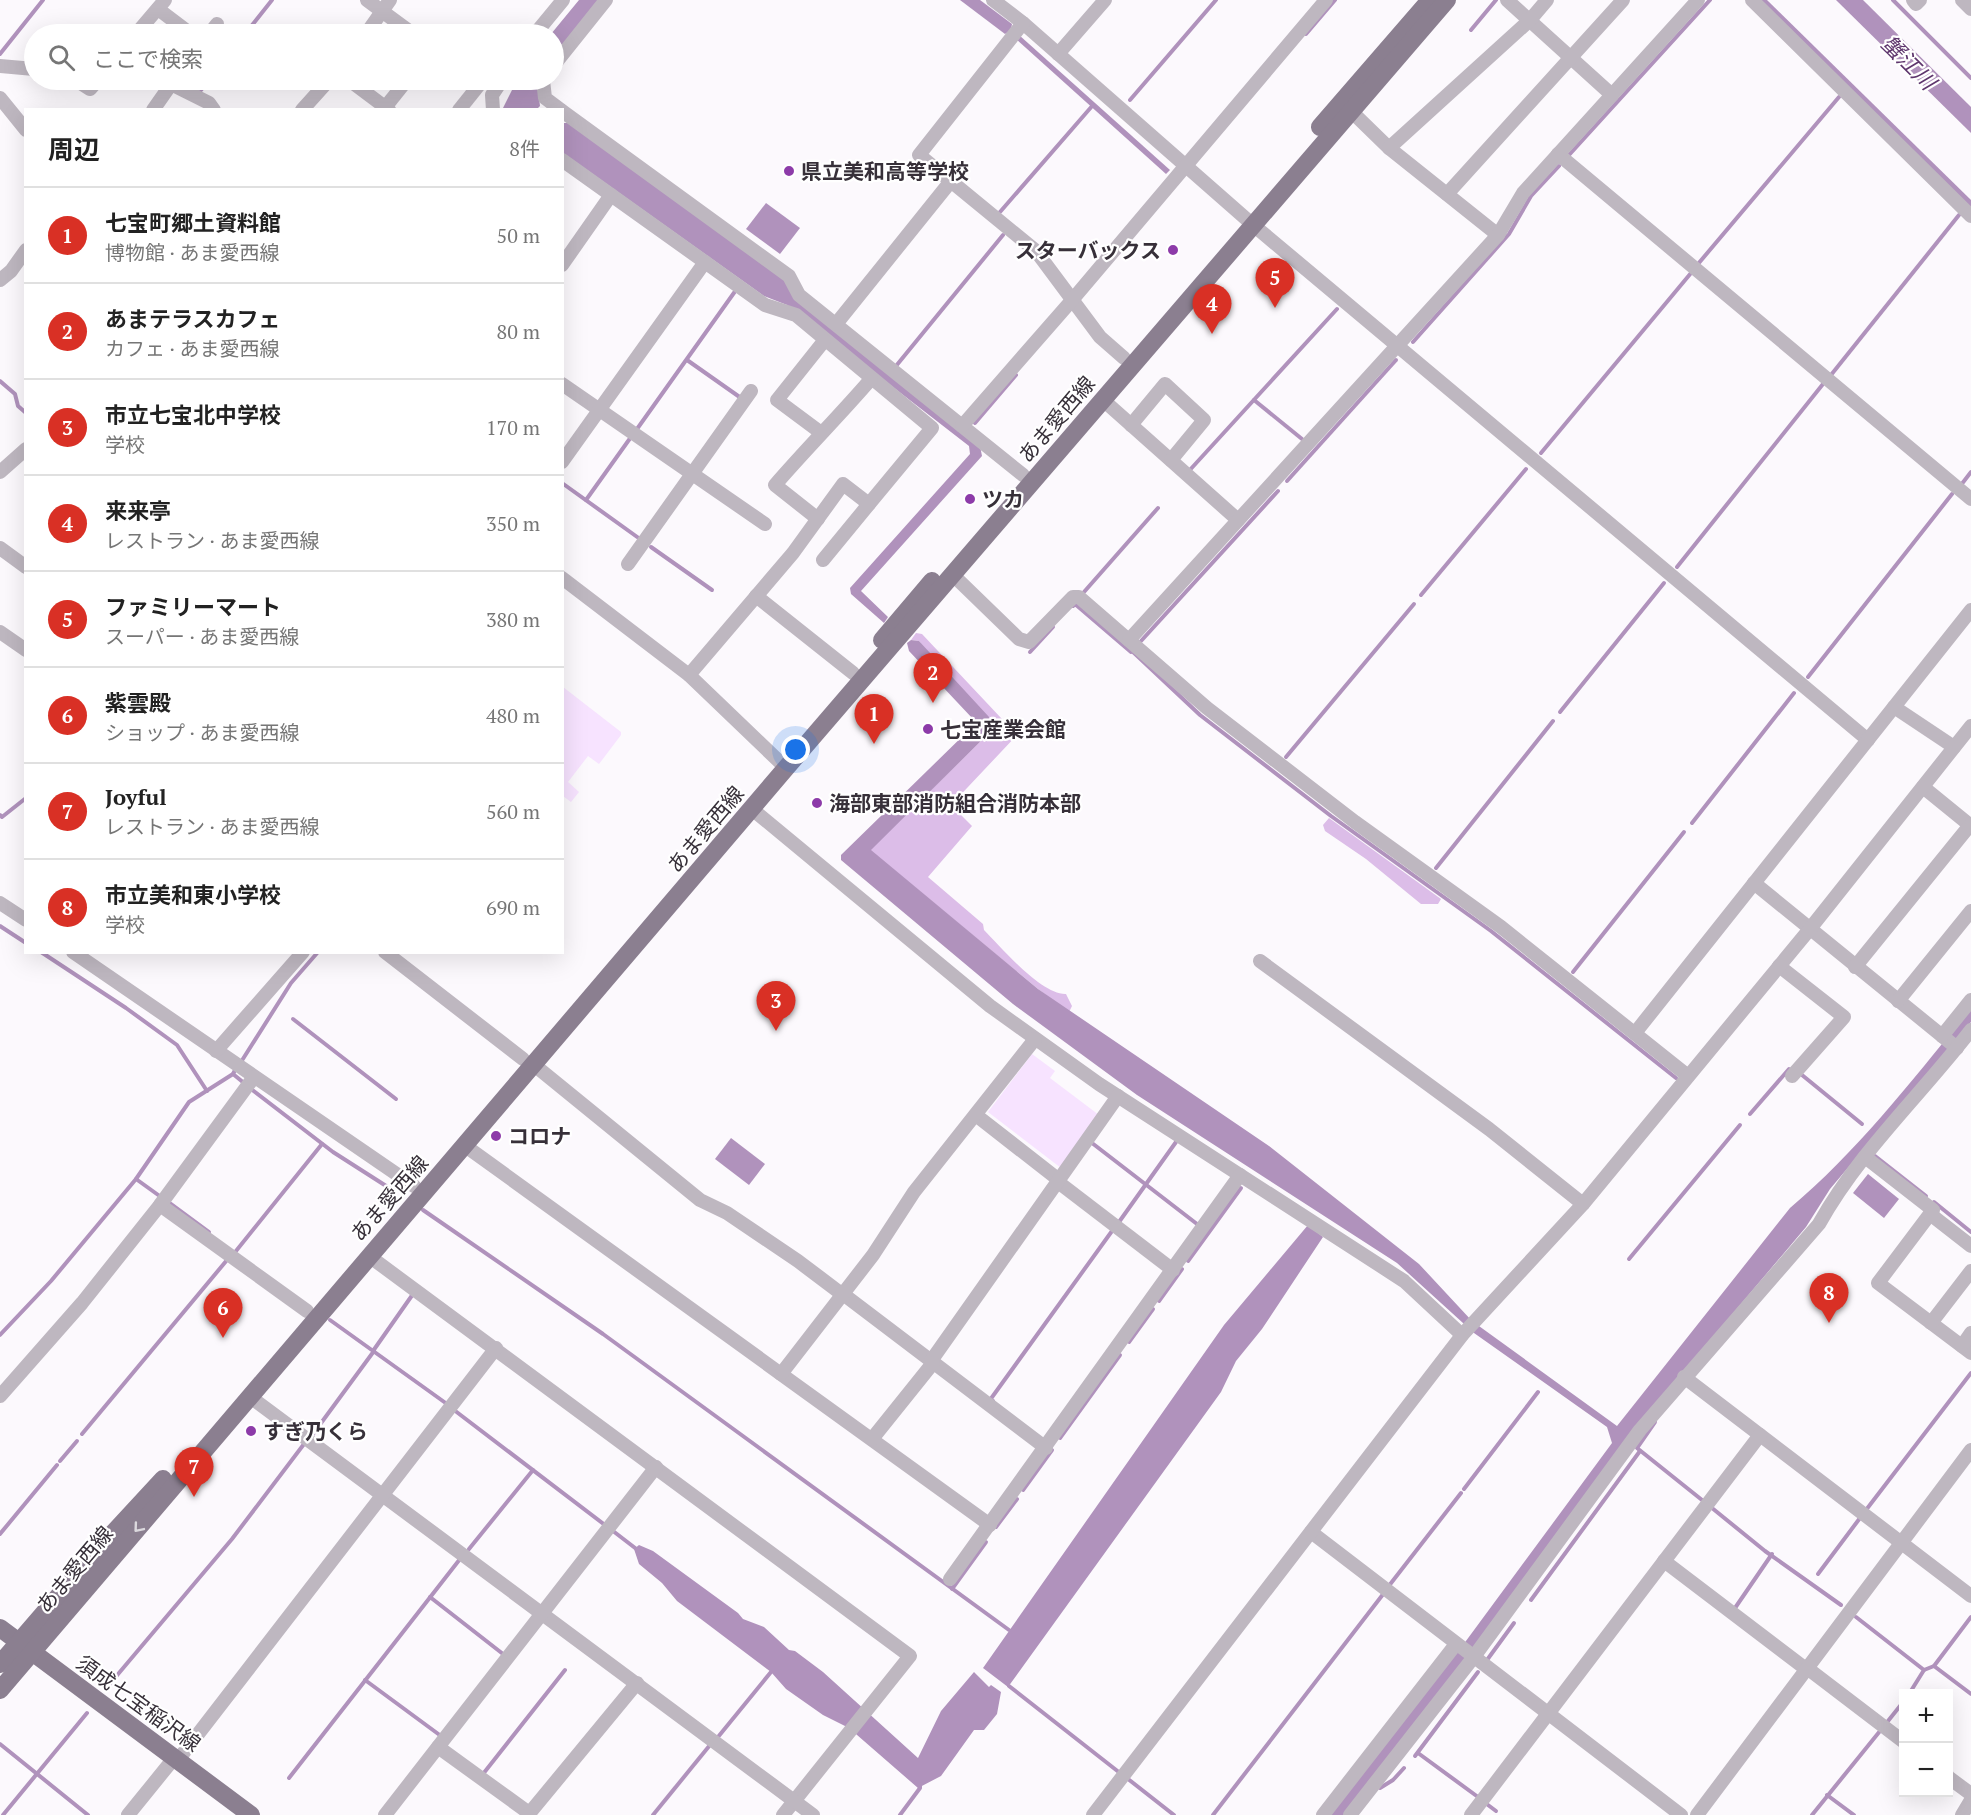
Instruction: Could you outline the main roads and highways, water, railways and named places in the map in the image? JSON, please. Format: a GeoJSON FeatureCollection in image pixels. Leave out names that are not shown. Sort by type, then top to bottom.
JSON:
{"type":"FeatureCollection","features":[{"type":"Feature","properties":{"kind":"main road","name":"あま愛西線"},"geometry":{"type":"LineString","coordinates":[[0,1690],[26,1648],[114,1532],[152,1493],[414,1186],[528,1062],[753,809],[782,764],[853,673],[1124,358],[1247,220],[1351,111],[1447,0]]}},
{"type":"Feature","properties":{"kind":"main road","name":"あま愛西線"},"geometry":{"type":"LineString","coordinates":[[0,1664],[26,1648],[249,1396],[464,1145],[528,1062],[782,764],[953,575],[1102,399],[1424,2]]}},
{"type":"Feature","properties":{"kind":"main road","name":"須成七宝稲沢線"},"geometry":{"type":"LineString","coordinates":[[0,1628],[251,1815]]}},
{"type":"Feature","properties":{"kind":"water"},"geometry":{"type":"Polygon","coordinates":[[[579,0],[600,0],[564,45],[564,24],[559,24],[579,0]]]}},
{"type":"Feature","properties":{"kind":"water"},"geometry":{"type":"Polygon","coordinates":[[[960,0],[980,0],[1012,24],[1011,30],[1005,34],[960,0]]]}},
{"type":"Feature","properties":{"kind":"water"},"geometry":{"type":"Polygon","coordinates":[[[1759,0],[1767,0],[1971,200],[1971,209],[1759,0]]]}},
{"type":"Feature","properties":{"kind":"water","name":"蟹江川"},"geometry":{"type":"Polygon","coordinates":[[[1836,0],[1863,0],[1971,107],[1971,133],[1836,0]]]}},
{"type":"Feature","properties":{"kind":"water"},"geometry":{"type":"Polygon","coordinates":[[[1019,35],[1170,170],[1166,174],[1016,39],[1019,35]]]}},
{"type":"Feature","properties":{"kind":"water"},"geometry":{"type":"Polygon","coordinates":[[[512,90],[538,90],[540,106],[538,108],[503,108],[512,90]]]}},
{"type":"Feature","properties":{"kind":"water"},"geometry":{"type":"Polygon","coordinates":[[[564,123],[568,123],[784,278],[980,446],[982,456],[861,591],[888,617],[884,623],[851,594],[850,588],[970,454],[969,446],[787,305],[764,296],[564,154],[564,123]]]}},
{"type":"Feature","properties":{"kind":"water"},"geometry":{"type":"Polygon","coordinates":[[[766,203],[800,228],[780,254],[746,229],[766,203]]]}},
{"type":"Feature","properties":{"kind":"water"},"geometry":{"type":"Polygon","coordinates":[[[911,640],[919,641],[989,717],[987,735],[871,850],[1038,989],[1269,1146],[1419,1264],[1472,1321],[1617,1426],[1790,1208],[1862,1138],[1971,1008],[1971,1022],[1830,1189],[1806,1227],[1637,1427],[1462,1665],[1344,1815],[1327,1815],[1463,1645],[1612,1443],[1607,1427],[1474,1333],[1397,1263],[1137,1095],[1013,1004],[841,860],[841,855],[972,727],[973,719],[909,651],[907,643],[911,640]]]}},
{"type":"Feature","properties":{"kind":"water"},"geometry":{"type":"Polygon","coordinates":[[[731,1138],[765,1164],[749,1185],[715,1159],[731,1138]]]}},
{"type":"Feature","properties":{"kind":"water"},"geometry":{"type":"Polygon","coordinates":[[[1868,1174],[1899,1199],[1884,1218],[1853,1193],[1868,1174]]]}},
{"type":"Feature","properties":{"kind":"water"},"geometry":{"type":"Polygon","coordinates":[[[1308,1225],[1323,1237],[1262,1329],[1236,1361],[1221,1392],[1008,1687],[983,1668],[1224,1325],[1308,1225]]]}},
{"type":"Feature","properties":{"kind":"water"},"geometry":{"type":"Polygon","coordinates":[[[639,1545],[653,1551],[743,1619],[764,1627],[789,1650],[795,1651],[823,1672],[918,1758],[941,1711],[974,1672],[989,1687],[991,1685],[1001,1692],[997,1714],[984,1730],[974,1730],[941,1776],[918,1788],[849,1728],[823,1715],[786,1689],[771,1672],[677,1601],[662,1583],[639,1564],[634,1549],[639,1545]]]}},
{"type":"Feature","properties":{"kind":"waterway"},"geometry":{"type":"LineString","coordinates":[[0,54],[43,0]]}},
{"type":"Feature","properties":{"kind":"waterway"},"geometry":{"type":"LineString","coordinates":[[253,24],[272,0]]}},
{"type":"Feature","properties":{"kind":"waterway"},"geometry":{"type":"LineString","coordinates":[[1130,100],[1216,0]]}},
{"type":"Feature","properties":{"kind":"waterway"},"geometry":{"type":"LineString","coordinates":[[1306,34],[1335,0]]}},
{"type":"Feature","properties":{"kind":"waterway"},"geometry":{"type":"LineString","coordinates":[[1471,30],[1496,0]]}},
{"type":"Feature","properties":{"kind":"waterway"},"geometry":{"type":"LineString","coordinates":[[1569,155],[1710,0]]}},
{"type":"Feature","properties":{"kind":"waterway"},"geometry":{"type":"LineString","coordinates":[[1893,0],[1971,78]]}},
{"type":"Feature","properties":{"kind":"waterway"},"geometry":{"type":"LineString","coordinates":[[1698,264],[1839,97]]}},
{"type":"Feature","properties":{"kind":"waterway"},"geometry":{"type":"LineString","coordinates":[[1000,212],[1093,105]]}},
{"type":"Feature","properties":{"kind":"waterway"},"geometry":{"type":"LineString","coordinates":[[1413,342],[1509,234],[1531,196],[1559,166]]}},
{"type":"Feature","properties":{"kind":"waterway"},"geometry":{"type":"LineString","coordinates":[[1831,375],[1959,215]]}},
{"type":"Feature","properties":{"kind":"waterway"},"geometry":{"type":"LineString","coordinates":[[896,366],[1003,235]]}},
{"type":"Feature","properties":{"kind":"waterway"},"geometry":{"type":"LineString","coordinates":[[1541,453],[1691,273]]}},
{"type":"Feature","properties":{"kind":"waterway"},"geometry":{"type":"LineString","coordinates":[[637,429],[736,290]]}},
{"type":"Feature","properties":{"kind":"waterway"},"geometry":{"type":"LineString","coordinates":[[1188,472],[1337,309]]}},
{"type":"Feature","properties":{"kind":"waterway"},"geometry":{"type":"LineString","coordinates":[[687,360],[741,398]]}},
{"type":"Feature","properties":{"kind":"waterway"},"geometry":{"type":"LineString","coordinates":[[1287,481],[1396,360]]}},
{"type":"Feature","properties":{"kind":"waterway"},"geometry":{"type":"LineString","coordinates":[[975,423],[1016,375]]}},
{"type":"Feature","properties":{"kind":"waterway"},"geometry":{"type":"LineString","coordinates":[[0,381],[15,394],[18,406],[24,411]]}},
{"type":"Feature","properties":{"kind":"waterway"},"geometry":{"type":"LineString","coordinates":[[1677,567],[1823,384]]}},
{"type":"Feature","properties":{"kind":"waterway"},"geometry":{"type":"LineString","coordinates":[[1254,400],[1302,439]]}},
{"type":"Feature","properties":{"kind":"waterway"},"geometry":{"type":"LineString","coordinates":[[586,500],[631,437]]}},
{"type":"Feature","properties":{"kind":"waterway"},"geometry":{"type":"LineString","coordinates":[[1421,595],[1526,469]]}},
{"type":"Feature","properties":{"kind":"waterway"},"geometry":{"type":"LineString","coordinates":[[1961,485],[1971,472]]}},
{"type":"Feature","properties":{"kind":"waterway"},"geometry":{"type":"LineString","coordinates":[[564,484],[640,539]]}},
{"type":"Feature","properties":{"kind":"waterway"},"geometry":{"type":"LineString","coordinates":[[1141,641],[1278,491]]}},
{"type":"Feature","properties":{"kind":"waterway"},"geometry":{"type":"LineString","coordinates":[[1808,677],[1952,494]]}},
{"type":"Feature","properties":{"kind":"waterway"},"geometry":{"type":"LineString","coordinates":[[1084,592],[1158,508]]}},
{"type":"Feature","properties":{"kind":"waterway"},"geometry":{"type":"LineString","coordinates":[[651,547],[712,590]]}},
{"type":"Feature","properties":{"kind":"waterway"},"geometry":{"type":"LineString","coordinates":[[1560,712],[1664,583]]}},
{"type":"Feature","properties":{"kind":"waterway"},"geometry":{"type":"LineString","coordinates":[[1073,606],[1075,604],[1131,652]]}},
{"type":"Feature","properties":{"kind":"waterway"},"geometry":{"type":"LineString","coordinates":[[1286,757],[1414,604]]}},
{"type":"Feature","properties":{"kind":"waterway"},"geometry":{"type":"LineString","coordinates":[[1030,652],[1053,627]]}},
{"type":"Feature","properties":{"kind":"waterway"},"geometry":{"type":"LineString","coordinates":[[1132,651],[1200,715],[1331,816],[1491,931],[1676,1078]]}},
{"type":"Feature","properties":{"kind":"waterway"},"geometry":{"type":"LineString","coordinates":[[1692,823],[1794,693]]}},
{"type":"Feature","properties":{"kind":"waterway"},"geometry":{"type":"LineString","coordinates":[[1436,868],[1553,721]]}},
{"type":"Feature","properties":{"kind":"waterway"},"geometry":{"type":"LineString","coordinates":[[0,815],[2,817],[24,800]]}},
{"type":"Feature","properties":{"kind":"waterway"},"geometry":{"type":"LineString","coordinates":[[1573,972],[1684,832]]}},
{"type":"Feature","properties":{"kind":"waterway"},"geometry":{"type":"LineString","coordinates":[[0,926],[24,942]]}},
{"type":"Feature","properties":{"kind":"waterway"},"geometry":{"type":"LineString","coordinates":[[44,954],[177,1045],[207,1091]]}},
{"type":"Feature","properties":{"kind":"waterway"},"geometry":{"type":"LineString","coordinates":[[241,1062],[291,983],[316,954]]}},
{"type":"Feature","properties":{"kind":"waterway"},"geometry":{"type":"LineString","coordinates":[[293,1019],[396,1099]]}},
{"type":"Feature","properties":{"kind":"waterway"},"geometry":{"type":"LineString","coordinates":[[0,1335],[51,1281],[136,1179],[189,1102],[233,1074],[236,1068]]}},
{"type":"Feature","properties":{"kind":"waterway"},"geometry":{"type":"LineString","coordinates":[[1750,1114],[1789,1069]]}},
{"type":"Feature","properties":{"kind":"waterway"},"geometry":{"type":"LineString","coordinates":[[233,1074],[244,1083]]}},
{"type":"Feature","properties":{"kind":"waterway"},"geometry":{"type":"LineString","coordinates":[[1802,1075],[1862,1124]]}},
{"type":"Feature","properties":{"kind":"waterway"},"geometry":{"type":"LineString","coordinates":[[251,1089],[333,1152],[394,1191]]}},
{"type":"Feature","properties":{"kind":"waterway"},"geometry":{"type":"LineString","coordinates":[[1629,1259],[1740,1125]]}},
{"type":"Feature","properties":{"kind":"waterway"},"geometry":{"type":"LineString","coordinates":[[1119,1222],[1176,1142]]}},
{"type":"Feature","properties":{"kind":"waterway"},"geometry":{"type":"LineString","coordinates":[[1092,1143],[1197,1224]]}},
{"type":"Feature","properties":{"kind":"waterway"},"geometry":{"type":"LineString","coordinates":[[236,1251],[322,1144]]}},
{"type":"Feature","properties":{"kind":"waterway"},"geometry":{"type":"LineString","coordinates":[[1875,1156],[1926,1196]]}},
{"type":"Feature","properties":{"kind":"waterway"},"geometry":{"type":"LineString","coordinates":[[136,1179],[161,1197]]}},
{"type":"Feature","properties":{"kind":"waterway"},"geometry":{"type":"LineString","coordinates":[[1188,1261],[1241,1188]]}},
{"type":"Feature","properties":{"kind":"waterway"},"geometry":{"type":"LineString","coordinates":[[167,1201],[209,1232]]}},
{"type":"Feature","properties":{"kind":"waterway"},"geometry":{"type":"LineString","coordinates":[[1934,1202],[1971,1232]]}},
{"type":"Feature","properties":{"kind":"waterway"},"geometry":{"type":"LineString","coordinates":[[423,1210],[603,1334],[1009,1630]]}},
{"type":"Feature","properties":{"kind":"waterway"},"geometry":{"type":"LineString","coordinates":[[993,1401],[990,1400],[1112,1231]]}},
{"type":"Feature","properties":{"kind":"waterway"},"geometry":{"type":"LineString","coordinates":[[82,1434],[227,1260]]}},
{"type":"Feature","properties":{"kind":"waterway"},"geometry":{"type":"LineString","coordinates":[[1159,1301],[1182,1269]]}},
{"type":"Feature","properties":{"kind":"waterway"},"geometry":{"type":"LineString","coordinates":[[373,1351],[413,1294]]}},
{"type":"Feature","properties":{"kind":"waterway"},"geometry":{"type":"LineString","coordinates":[[1129,1342],[1153,1309]]}},
{"type":"Feature","properties":{"kind":"waterway"},"geometry":{"type":"LineString","coordinates":[[330,1320],[447,1404]]}},
{"type":"Feature","properties":{"kind":"waterway"},"geometry":{"type":"LineString","coordinates":[[313,1434],[374,1351]]}},
{"type":"Feature","properties":{"kind":"waterway"},"geometry":{"type":"LineString","coordinates":[[1060,1438],[1120,1355]]}},
{"type":"Feature","properties":{"kind":"waterway"},"geometry":{"type":"LineString","coordinates":[[1866,1510],[1971,1373]]}},
{"type":"Feature","properties":{"kind":"waterway"},"geometry":{"type":"LineString","coordinates":[[1464,1489],[1538,1392]]}},
{"type":"Feature","properties":{"kind":"waterway"},"geometry":{"type":"LineString","coordinates":[[454,1410],[605,1525]]}},
{"type":"Feature","properties":{"kind":"waterway"},"geometry":{"type":"LineString","coordinates":[[1655,1422],[1637,1448],[1702,1500]]}},
{"type":"Feature","properties":{"kind":"waterway"},"geometry":{"type":"LineString","coordinates":[[60,1461],[77,1441]]}},
{"type":"Feature","properties":{"kind":"waterway"},"geometry":{"type":"LineString","coordinates":[[108,1686],[232,1539],[304,1444]]}},
{"type":"Feature","properties":{"kind":"waterway"},"geometry":{"type":"LineString","coordinates":[[1023,1490],[1052,1450]]}},
{"type":"Feature","properties":{"kind":"waterway"},"geometry":{"type":"LineString","coordinates":[[1531,1600],[1640,1451]]}},
{"type":"Feature","properties":{"kind":"waterway"},"geometry":{"type":"LineString","coordinates":[[0,1534],[57,1465]]}},
{"type":"Feature","properties":{"kind":"waterway"},"geometry":{"type":"LineString","coordinates":[[469,1549],[533,1470]]}},
{"type":"Feature","properties":{"kind":"waterway"},"geometry":{"type":"LineString","coordinates":[[1388,1587],[1461,1493]]}},
{"type":"Feature","properties":{"kind":"waterway"},"geometry":{"type":"LineString","coordinates":[[996,1527],[1017,1499]]}},
{"type":"Feature","properties":{"kind":"waterway"},"geometry":{"type":"LineString","coordinates":[[1712,1508],[1765,1551],[1841,1605]]}},
{"type":"Feature","properties":{"kind":"waterway"},"geometry":{"type":"LineString","coordinates":[[1818,1574],[1860,1518]]}},
{"type":"Feature","properties":{"kind":"waterway"},"geometry":{"type":"LineString","coordinates":[[613,1531],[639,1551]]}},
{"type":"Feature","properties":{"kind":"waterway"},"geometry":{"type":"LineString","coordinates":[[952,1589],[986,1542]]}},
{"type":"Feature","properties":{"kind":"waterway"},"geometry":{"type":"LineString","coordinates":[[1735,1608],[1772,1554]]}},
{"type":"Feature","properties":{"kind":"waterway"},"geometry":{"type":"LineString","coordinates":[[289,1778],[460,1559]]}},
{"type":"Feature","properties":{"kind":"waterway"},"geometry":{"type":"LineString","coordinates":[[1213,1815],[1384,1593]]}},
{"type":"Feature","properties":{"kind":"waterway"},"geometry":{"type":"LineString","coordinates":[[430,1597],[503,1654]]}},
{"type":"Feature","properties":{"kind":"waterway"},"geometry":{"type":"LineString","coordinates":[[1856,1617],[1924,1670],[1934,1666],[1971,1617]]}},
{"type":"Feature","properties":{"kind":"waterway"},"geometry":{"type":"LineString","coordinates":[[1487,1660],[1514,1623]]}},
{"type":"Feature","properties":{"kind":"waterway"},"geometry":{"type":"LineString","coordinates":[[1934,1666],[1971,1694]]}},
{"type":"Feature","properties":{"kind":"waterway"},"geometry":{"type":"LineString","coordinates":[[483,1774],[565,1670]]}},
{"type":"Feature","properties":{"kind":"waterway"},"geometry":{"type":"LineString","coordinates":[[1912,1689],[1924,1670]]}},
{"type":"Feature","properties":{"kind":"waterway"},"geometry":{"type":"LineString","coordinates":[[718,1737],[771,1672]]}},
{"type":"Feature","properties":{"kind":"waterway"},"geometry":{"type":"LineString","coordinates":[[1415,1756],[1478,1672]]}},
{"type":"Feature","properties":{"kind":"waterway"},"geometry":{"type":"LineString","coordinates":[[365,1680],[441,1736]]}},
{"type":"Feature","properties":{"kind":"waterway"},"geometry":{"type":"LineString","coordinates":[[1009,1686],[1120,1773]]}},
{"type":"Feature","properties":{"kind":"waterway"},"geometry":{"type":"LineString","coordinates":[[1888,1721],[1899,1707]]}},
{"type":"Feature","properties":{"kind":"waterway"},"geometry":{"type":"LineString","coordinates":[[3,1815],[87,1713]]}},
{"type":"Feature","properties":{"kind":"waterway"},"geometry":{"type":"LineString","coordinates":[[1812,1815],[1880,1731]]}},
{"type":"Feature","properties":{"kind":"waterway"},"geometry":{"type":"LineString","coordinates":[[0,1744],[88,1815]]}},
{"type":"Feature","properties":{"kind":"waterway"},"geometry":{"type":"LineString","coordinates":[[653,1815],[710,1745]]}},
{"type":"Feature","properties":{"kind":"waterway"},"geometry":{"type":"LineString","coordinates":[[1418,1753],[1478,1797]]}},
{"type":"Feature","properties":{"kind":"waterway"},"geometry":{"type":"LineString","coordinates":[[1380,1788],[1393,1780],[1404,1768]]}},
{"type":"Feature","properties":{"kind":"waterway"},"geometry":{"type":"LineString","coordinates":[[1128,1779],[1174,1815]]}},
{"type":"Feature","properties":{"kind":"waterway"},"geometry":{"type":"LineString","coordinates":[[900,1815],[920,1788],[920,1784]]}},
{"type":"Feature","properties":{"kind":"waterway"},"geometry":{"type":"LineString","coordinates":[[1827,1795],[1854,1815]]}},
{"type":"Feature","properties":{"kind":"waterway"},"geometry":{"type":"LineString","coordinates":[[1484,1802],[1496,1811]]}},
{"type":"Feature","properties":{"kind":"place","name":"県立美和高等学校"},"geometry":{"type":"Point","coordinates":[789,171]}},
{"type":"Feature","properties":{"kind":"place","name":"スターバックス"},"geometry":{"type":"Point","coordinates":[1173,250]}},
{"type":"Feature","properties":{"kind":"place","name":"ファミリーマート"},"geometry":{"type":"Point","coordinates":[1275,308]}},
{"type":"Feature","properties":{"kind":"place","name":"来来亭"},"geometry":{"type":"Point","coordinates":[1212,334]}},
{"type":"Feature","properties":{"kind":"place","name":"ツカ"},"geometry":{"type":"Point","coordinates":[970,499]}},
{"type":"Feature","properties":{"kind":"place","name":"あまテラスカフェ"},"geometry":{"type":"Point","coordinates":[933,703]}},
{"type":"Feature","properties":{"kind":"place","name":"七宝産業会館"},"geometry":{"type":"Point","coordinates":[928,729]}},
{"type":"Feature","properties":{"kind":"place","name":"七宝町郷土資料館"},"geometry":{"type":"Point","coordinates":[874,744]}},
{"type":"Feature","properties":{"kind":"place","name":"海部東部消防組合消防本部"},"geometry":{"type":"Point","coordinates":[817,803]}},
{"type":"Feature","properties":{"kind":"place","name":"市立七宝北中学校"},"geometry":{"type":"Point","coordinates":[776,1031]}},
{"type":"Feature","properties":{"kind":"place","name":"コロナ"},"geometry":{"type":"Point","coordinates":[496,1136]}},
{"type":"Feature","properties":{"kind":"place","name":"市立美和東小学校"},"geometry":{"type":"Point","coordinates":[1829,1323]}},
{"type":"Feature","properties":{"kind":"place","name":"紫雲殿"},"geometry":{"type":"Point","coordinates":[223,1338]}},
{"type":"Feature","properties":{"kind":"place","name":"すぎ乃くら"},"geometry":{"type":"Point","coordinates":[251,1431]}},
{"type":"Feature","properties":{"kind":"place","name":"Joyful"},"geometry":{"type":"Point","coordinates":[194,1497]}}]}
